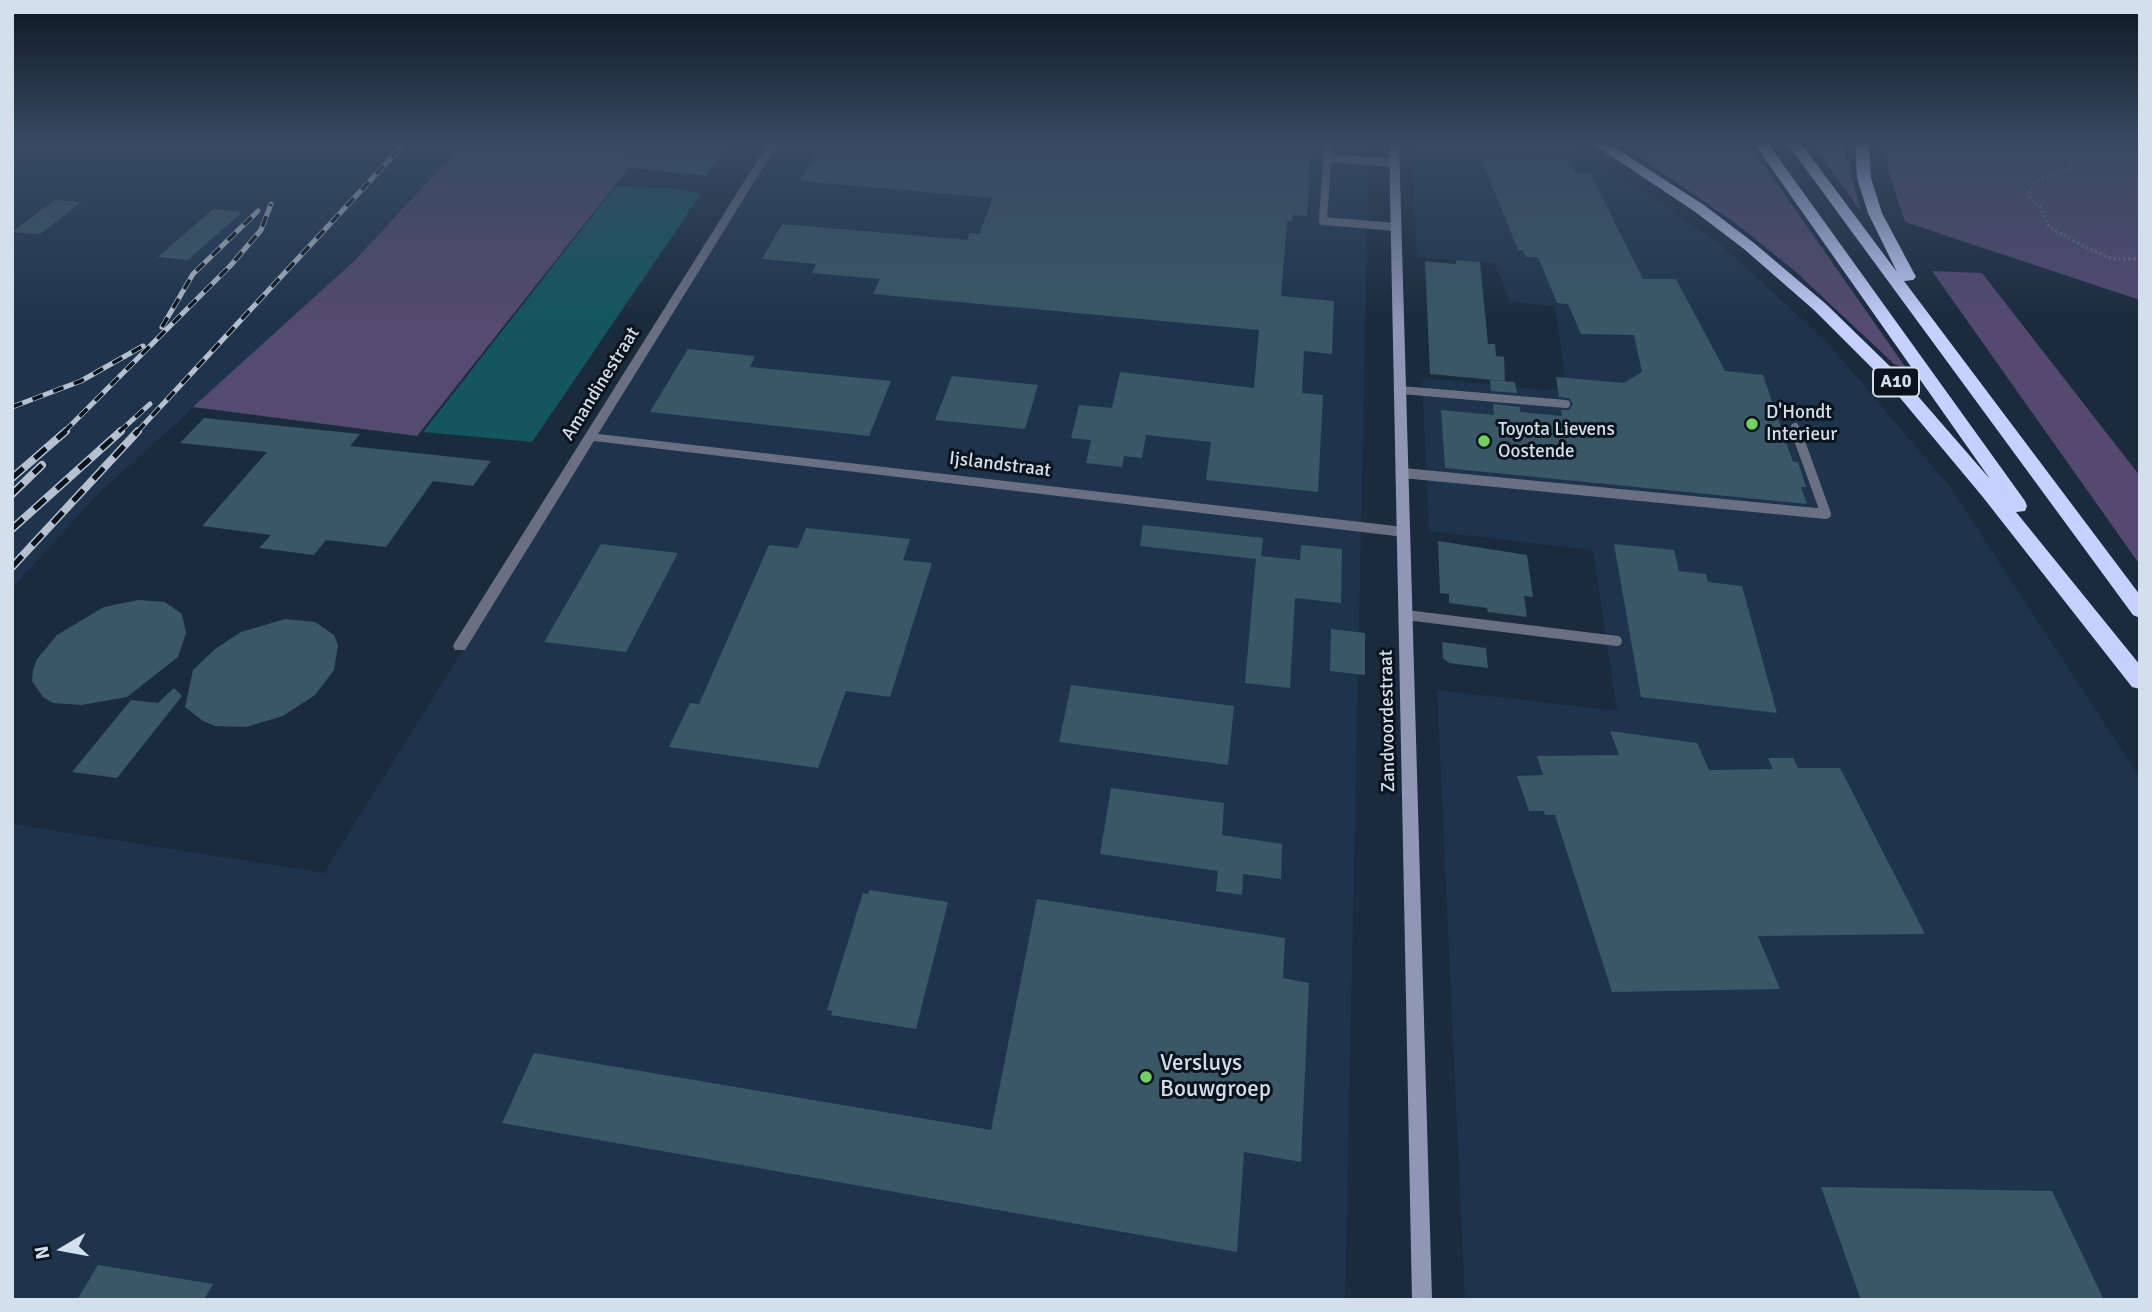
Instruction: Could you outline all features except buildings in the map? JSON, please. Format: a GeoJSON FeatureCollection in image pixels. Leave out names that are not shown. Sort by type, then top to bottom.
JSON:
{"type":"FeatureCollection","features":[{"type":"Feature","properties":{"kind":"highway","name":"A10"},"geometry":{"type":"LineString","coordinates":[[1692,203],[1749,246],[1820,307],[1897,383],[1982,482],[2140,680]]}},
{"type":"Feature","properties":{"kind":"highway","name":"A10"},"geometry":{"type":"LineString","coordinates":[[1803,203],[2140,680]]}},
{"type":"Feature","properties":{"kind":"highway"},"geometry":{"type":"LineString","coordinates":[[1839,203],[2140,610]]}},
{"type":"Feature","properties":{"kind":"highway"},"geometry":{"type":"LineString","coordinates":[[1873,203],[1888,242],[1977,389]]}},
{"type":"Feature","properties":{"kind":"main road","name":"Zandvoordestraat"},"geometry":{"type":"LineString","coordinates":[[1395,203],[1422,1300]]}},
{"type":"Feature","properties":{"kind":"street","name":"Amandinestraat"},"geometry":{"type":"LineString","coordinates":[[460,646],[736,203]]}},
{"type":"Feature","properties":{"kind":"street","name":"Ijslandstraat"},"geometry":{"type":"LineString","coordinates":[[590,437],[1404,532]]}},
{"type":"Feature","properties":{"kind":"lane"},"geometry":{"type":"LineString","coordinates":[[1324,203],[1323,221],[1396,226]]}},
{"type":"Feature","properties":{"kind":"lane"},"geometry":{"type":"LineString","coordinates":[[1401,390],[1566,404]]}},
{"type":"Feature","properties":{"kind":"lane"},"geometry":{"type":"LineString","coordinates":[[1403,473],[1826,514],[1795,427]]}},
{"type":"Feature","properties":{"kind":"lane"},"geometry":{"type":"LineString","coordinates":[[1406,615],[1616,641]]}},
{"type":"Feature","properties":{"kind":"path"},"geometry":{"type":"LineString","coordinates":[[2036,203],[2040,206],[2049,227],[2112,259],[2140,259]]}},
{"type":"Feature","properties":{"kind":"shaded area"},"geometry":{"type":"Polygon","coordinates":[[[12,203],[408,203],[353,262],[97,495],[12,588],[12,203]]]}},
{"type":"Feature","properties":{"kind":"shaded area"},"geometry":{"type":"Polygon","coordinates":[[[408,203],[601,203],[417,436],[193,407],[353,262],[408,203]]]}},
{"type":"Feature","properties":{"kind":"shaded area"},"geometry":{"type":"Polygon","coordinates":[[[602,203],[695,203],[532,442],[423,432],[602,203]]]}},
{"type":"Feature","properties":{"kind":"shaded area"},"geometry":{"type":"Polygon","coordinates":[[[742,203],[1368,203],[1345,1300],[12,1300],[12,824],[324,873],[742,203]]]}},
{"type":"Feature","properties":{"kind":"shaded area"},"geometry":{"type":"Polygon","coordinates":[[[1415,203],[1660,203],[1719,243],[1827,342],[1950,487],[2140,778],[2140,1300],[1465,1300],[1437,690],[1617,711],[1593,550],[1429,531],[1422,378],[1567,392],[1555,306],[1510,302],[1494,263],[1417,257],[1415,203]]]}},
{"type":"Feature","properties":{"kind":"shaded area"},"geometry":{"type":"Polygon","coordinates":[[[1707,203],[1791,203],[1906,368],[1894,364],[1796,272],[1707,203]]]}},
{"type":"Feature","properties":{"kind":"shaded area"},"geometry":{"type":"Polygon","coordinates":[[[1899,203],[2140,203],[2140,300],[1905,222],[1899,203]]]}},
{"type":"Feature","properties":{"kind":"shaded area"},"geometry":{"type":"Polygon","coordinates":[[[1932,271],[1982,273],[2140,476],[2140,565],[1932,271]]]}},
{"type":"Feature","properties":{"kind":"railway"},"geometry":{"type":"LineString","coordinates":[[137,432],[349,203]]}},
{"type":"Feature","properties":{"kind":"railway"},"geometry":{"type":"LineString","coordinates":[[64,432],[231,265],[261,230],[271,204]]}},
{"type":"Feature","properties":{"kind":"railway"},"geometry":{"type":"LineString","coordinates":[[162,327],[193,274],[258,211]]}},
{"type":"Feature","properties":{"kind":"railway"},"geometry":{"type":"LineString","coordinates":[[12,407],[81,381],[143,346]]}},
{"type":"Feature","properties":{"kind":"railway"},"geometry":{"type":"LineString","coordinates":[[119,432],[150,404]]}},
{"type":"Feature","properties":{"kind":"railway"},"geometry":{"type":"LineString","coordinates":[[12,478],[66,431]]}},
{"type":"Feature","properties":{"kind":"railway"},"geometry":{"type":"LineString","coordinates":[[12,529],[121,431]]}},
{"type":"Feature","properties":{"kind":"railway"},"geometry":{"type":"LineString","coordinates":[[12,567],[138,431]]}},
{"type":"Feature","properties":{"kind":"railway"},"geometry":{"type":"LineString","coordinates":[[12,494],[42,465]]}},
{"type":"Feature","properties":{"kind":"place","name":"D'Hondt Interieur"},"geometry":{"type":"Point","coordinates":[1752,424]}},
{"type":"Feature","properties":{"kind":"place","name":"Toyota Lievens Oostende"},"geometry":{"type":"Point","coordinates":[1484,441]}},
{"type":"Feature","properties":{"kind":"place","name":"Versluys Bouwgroep"},"geometry":{"type":"Point","coordinates":[1146,1077]}}]}
